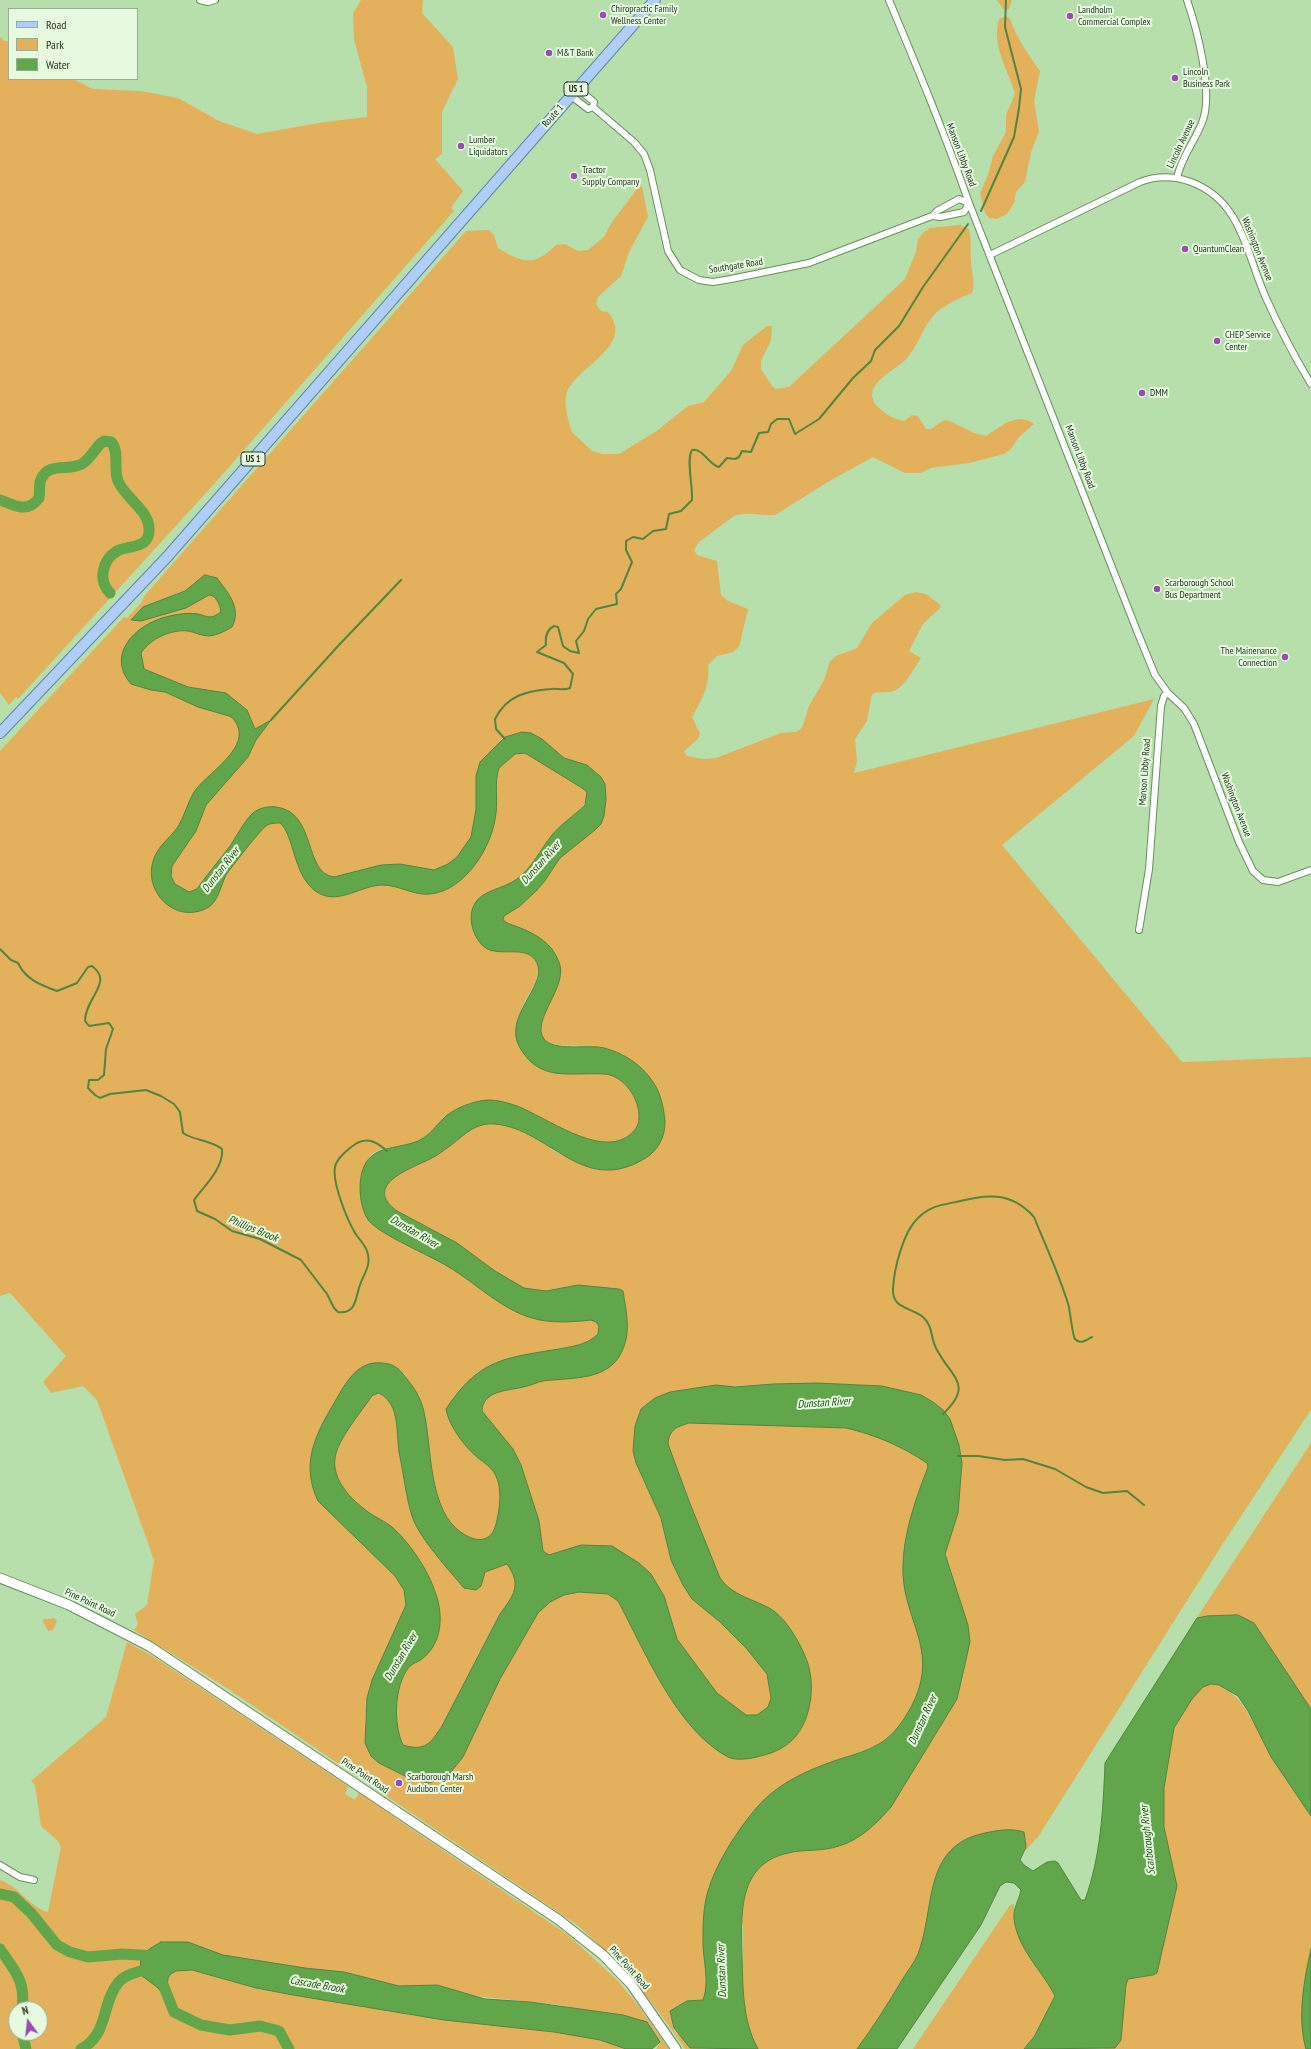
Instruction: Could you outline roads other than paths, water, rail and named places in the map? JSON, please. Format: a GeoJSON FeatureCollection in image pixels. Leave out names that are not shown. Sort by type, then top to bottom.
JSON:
{"type":"FeatureCollection","features":[{"type":"Feature","properties":{"kind":"main road","name":"Route 1"},"geometry":{"type":"LineString","coordinates":[[0,733],[167,557],[499,179],[652,1]]}},
{"type":"Feature","properties":{"kind":"main road","name":"Pine Point Road"},"geometry":{"type":"LineString","coordinates":[[0,1578],[69,1605],[149,1646],[559,1920],[599,1952],[631,1984],[676,2049]]}},
{"type":"Feature","properties":{"kind":"street"},"geometry":{"type":"LineString","coordinates":[[200,0],[208,2],[215,0]]}},
{"type":"Feature","properties":{"kind":"street","name":"Manson Libby Road"},"geometry":{"type":"LineString","coordinates":[[890,0],[925,91],[946,138],[968,203],[990,255],[1151,666],[1158,681],[1168,693],[1164,696],[1161,706],[1149,869],[1139,930]]}},
{"type":"Feature","properties":{"kind":"street","name":"Lincoln Avenue"},"geometry":{"type":"LineString","coordinates":[[1177,178],[1179,169],[1201,125],[1206,109],[1200,48],[1187,0]]}},
{"type":"Feature","properties":{"kind":"street","name":"Southgate Road"},"geometry":{"type":"LineString","coordinates":[[574,92],[588,109],[593,108],[634,142],[644,154],[650,170],[668,251],[678,268],[686,274],[699,280],[712,282],[809,263],[932,216],[937,211],[959,199],[968,203],[964,212],[940,217],[932,216]]}},
{"type":"Feature","properties":{"kind":"street","name":"Southgate Road"},"geometry":{"type":"LineString","coordinates":[[574,92],[594,102],[593,108]]}},
{"type":"Feature","properties":{"kind":"street","name":"Washington Avenue"},"geometry":{"type":"LineString","coordinates":[[990,255],[1133,185],[1155,178],[1177,178],[1208,190],[1230,211],[1238,225],[1266,298],[1311,384]]}},
{"type":"Feature","properties":{"kind":"street","name":"Washington Avenue"},"geometry":{"type":"LineString","coordinates":[[1168,693],[1186,710],[1194,724],[1240,842],[1253,871],[1263,880],[1278,882],[1311,870]]}},
{"type":"Feature","properties":{"kind":"street"},"geometry":{"type":"LineString","coordinates":[[0,1865],[20,1877],[34,1880]]}},
{"type":"Feature","properties":{"kind":"water"},"geometry":{"type":"Polygon","coordinates":[[[205,575],[217,578],[229,595],[235,607],[235,620],[232,627],[218,634],[209,636],[188,631],[181,631],[168,633],[155,639],[141,653],[144,669],[188,687],[226,693],[247,710],[255,729],[271,720],[256,740],[248,757],[206,805],[196,831],[172,866],[171,876],[175,884],[189,892],[197,889],[230,846],[249,817],[255,811],[267,807],[276,807],[289,811],[298,819],[318,865],[324,873],[334,877],[381,865],[400,864],[434,870],[448,864],[457,857],[471,837],[476,810],[476,776],[480,762],[505,737],[522,732],[531,733],[542,739],[564,758],[587,765],[601,777],[605,784],[606,799],[604,816],[601,824],[560,858],[536,891],[520,906],[504,916],[503,920],[543,940],[556,955],[559,962],[561,972],[559,982],[542,1022],[541,1031],[544,1039],[549,1043],[563,1047],[598,1047],[611,1050],[632,1060],[644,1070],[653,1082],[662,1101],[665,1128],[660,1143],[649,1156],[644,1159],[622,1168],[602,1170],[584,1166],[515,1128],[495,1124],[482,1125],[471,1130],[435,1156],[393,1179],[387,1186],[385,1193],[388,1202],[397,1211],[457,1243],[495,1271],[524,1288],[546,1291],[578,1285],[619,1289],[623,1291],[627,1320],[627,1335],[623,1349],[617,1360],[609,1367],[600,1373],[589,1376],[543,1381],[497,1393],[491,1395],[483,1404],[482,1411],[513,1449],[521,1465],[539,1521],[543,1551],[549,1555],[581,1545],[612,1546],[639,1563],[651,1574],[664,1596],[677,1639],[717,1693],[746,1715],[757,1715],[768,1707],[771,1698],[767,1674],[746,1648],[720,1622],[692,1599],[683,1585],[671,1560],[661,1518],[636,1463],[633,1451],[635,1426],[641,1409],[655,1398],[670,1392],[716,1385],[735,1387],[817,1383],[882,1386],[921,1395],[943,1410],[950,1419],[959,1445],[962,1463],[958,1513],[945,1554],[968,1625],[970,1642],[957,1699],[891,1807],[874,1825],[854,1840],[839,1846],[826,1849],[788,1853],[772,1859],[760,1868],[751,1879],[746,1892],[743,1907],[743,1979],[746,2015],[758,2049],[690,2048],[674,2028],[670,2011],[687,2001],[703,2000],[706,1986],[703,1936],[706,1897],[711,1881],[721,1860],[753,1812],[771,1793],[792,1779],[816,1768],[870,1749],[885,1740],[900,1724],[915,1699],[921,1681],[923,1665],[918,1635],[905,1591],[903,1560],[910,1519],[928,1467],[927,1463],[908,1451],[888,1442],[868,1434],[846,1428],[689,1423],[677,1427],[670,1435],[668,1444],[720,1578],[737,1593],[777,1613],[793,1634],[802,1649],[808,1664],[811,1692],[808,1711],[801,1729],[796,1736],[780,1749],[748,1759],[739,1759],[728,1757],[709,1744],[677,1709],[651,1665],[618,1601],[608,1594],[579,1592],[564,1595],[550,1602],[538,1613],[500,1679],[463,1757],[451,1772],[441,1779],[429,1783],[411,1779],[379,1763],[371,1756],[365,1743],[367,1698],[372,1680],[406,1605],[404,1590],[395,1576],[318,1501],[310,1475],[310,1463],[315,1440],[320,1428],[346,1383],[358,1370],[373,1363],[390,1364],[398,1369],[415,1390],[423,1407],[427,1426],[433,1477],[443,1510],[451,1523],[462,1533],[475,1539],[487,1538],[492,1534],[499,1509],[500,1498],[498,1481],[488,1465],[477,1457],[462,1441],[450,1422],[446,1409],[458,1392],[482,1370],[494,1364],[523,1355],[585,1343],[598,1334],[599,1326],[596,1322],[591,1320],[565,1322],[546,1321],[515,1311],[503,1305],[439,1261],[406,1245],[375,1227],[366,1216],[362,1204],[360,1184],[362,1172],[366,1163],[377,1152],[418,1141],[429,1134],[447,1115],[464,1106],[483,1100],[492,1100],[514,1105],[572,1133],[601,1142],[615,1142],[630,1135],[636,1129],[638,1124],[639,1111],[634,1096],[629,1089],[624,1083],[611,1075],[567,1074],[545,1071],[536,1066],[527,1058],[519,1046],[516,1035],[517,1024],[520,1013],[536,983],[539,974],[538,966],[531,956],[525,953],[500,952],[488,949],[482,945],[474,933],[471,918],[474,905],[477,900],[487,893],[512,882],[522,875],[556,831],[585,805],[587,792],[525,753],[515,754],[499,768],[497,779],[496,813],[494,826],[489,839],[475,865],[455,885],[443,891],[424,894],[411,892],[393,886],[380,885],[372,886],[347,895],[330,897],[322,895],[307,883],[302,874],[285,829],[280,823],[278,823],[266,826],[252,841],[226,875],[215,901],[209,907],[195,912],[181,912],[170,906],[160,897],[154,886],[151,873],[154,859],[162,845],[179,825],[194,792],[199,785],[231,754],[239,736],[238,727],[235,720],[231,717],[198,707],[165,692],[151,690],[131,684],[124,674],[122,653],[126,644],[141,629],[162,618],[175,615],[193,613],[210,617],[221,612],[216,599],[209,595],[186,608],[141,621],[131,620],[143,607],[185,591],[205,575]],[[379,1393],[372,1396],[350,1426],[340,1443],[335,1458],[335,1466],[340,1482],[350,1496],[368,1512],[392,1527],[407,1542],[426,1570],[435,1591],[440,1617],[439,1633],[433,1647],[428,1653],[422,1659],[412,1664],[404,1675],[400,1684],[397,1705],[398,1727],[403,1745],[422,1747],[431,1741],[442,1726],[500,1614],[509,1601],[515,1584],[512,1571],[507,1564],[485,1572],[481,1586],[476,1590],[464,1588],[421,1534],[410,1509],[399,1448],[396,1421],[391,1405],[386,1398],[379,1393]]]}},
{"type":"Feature","properties":{"kind":"water","name":"Scarborough River"},"geometry":{"type":"Polygon","coordinates":[[[1238,1615],[1254,1623],[1311,1709],[1311,1816],[1271,1757],[1248,1711],[1238,1696],[1219,1685],[1211,1684],[1203,1687],[1192,1699],[1174,1728],[1164,1788],[1164,1827],[1177,1886],[1157,1973],[1128,1979],[1126,1985],[1121,2040],[1115,2048],[1024,2049],[1034,2037],[1055,1996],[1050,1986],[1025,1950],[1016,1930],[1014,1915],[1021,1890],[1014,1883],[1006,1882],[1000,1886],[981,1925],[897,2049],[857,2049],[918,1954],[930,1898],[941,1864],[950,1851],[965,1840],[985,1833],[1000,1830],[1024,1832],[1026,1847],[1020,1860],[1024,1865],[1033,1871],[1047,1862],[1055,1861],[1058,1863],[1081,1900],[1085,1900],[1095,1866],[1098,1849],[1102,1815],[1105,1763],[1197,1618],[1207,1616],[1238,1615]]]}},
{"type":"Feature","properties":{"kind":"water"},"geometry":{"type":"Polygon","coordinates":[[[161,1942],[188,1942],[223,1955],[305,1968],[344,1972],[399,1986],[437,1985],[485,1999],[530,2002],[623,2015],[647,2022],[660,2042],[652,2049],[626,2049],[600,2040],[554,2032],[444,2020],[293,1995],[256,1988],[192,1970],[176,1971],[171,1974],[168,1978],[166,1997],[157,1987],[142,1976],[140,1963],[146,1952],[161,1942]]]}},
{"type":"Feature","properties":{"kind":"water"},"geometry":{"type":"Polygon","coordinates":[[[1311,1949],[1311,2049],[1306,2049],[1302,2025],[1302,1999],[1311,1949]]]}},
{"type":"Feature","properties":{"kind":"waterway"},"geometry":{"type":"LineString","coordinates":[[981,211],[1014,137],[1019,108],[1021,89],[1005,27],[1006,0]]}},
{"type":"Feature","properties":{"kind":"waterway"},"geometry":{"type":"LineString","coordinates":[[505,739],[496,729],[495,719],[505,704],[518,696],[534,691],[570,688],[573,674],[564,663],[537,652],[546,645],[546,637],[549,630],[554,626],[558,627],[563,646],[570,651],[579,653],[576,641],[584,631],[588,619],[596,609],[617,604],[616,594],[621,589],[632,562],[626,550],[626,541],[633,537],[643,539],[653,531],[666,529],[669,514],[681,511],[692,500],[690,466],[690,454],[692,450],[696,450],[703,454],[715,466],[719,467],[727,458],[735,459],[739,457],[742,451],[751,452],[759,433],[768,432],[771,424],[777,419],[789,419],[795,434],[819,419],[853,378],[871,361],[875,350],[899,326],[923,287],[968,224]]}},
{"type":"Feature","properties":{"kind":"waterway","name":"Dunstan River"},"geometry":{"type":"LineString","coordinates":[[0,500],[16,506],[30,506],[39,498],[40,482],[43,475],[48,471],[82,464],[101,443],[104,441],[111,442],[114,446],[116,455],[116,471],[118,481],[121,487],[145,516],[149,529],[146,540],[138,545],[117,551],[108,560],[103,571],[103,577],[106,588],[110,593]]}},
{"type":"Feature","properties":{"kind":"waterway"},"geometry":{"type":"LineString","coordinates":[[271,720],[338,646],[401,580]]}},
{"type":"Feature","properties":{"kind":"waterway","name":"Phillips Brook"},"geometry":{"type":"LineString","coordinates":[[0,949],[11,960],[18,963],[25,974],[34,981],[57,991],[77,983],[88,967],[92,966],[98,972],[100,978],[99,984],[97,991],[89,1005],[85,1021],[89,1026],[109,1023],[113,1029],[106,1049],[104,1075],[98,1080],[89,1080],[88,1088],[100,1098],[110,1094],[146,1090],[161,1096],[174,1104],[180,1112],[183,1133],[193,1138],[218,1146],[222,1149],[222,1156],[217,1170],[194,1200],[197,1211],[215,1219],[232,1231],[260,1239],[301,1260],[327,1294],[334,1308],[338,1312],[344,1312],[352,1308],[369,1261],[366,1249],[355,1233],[344,1210],[336,1182],[335,1167],[347,1150],[361,1141],[373,1142],[387,1151]]}},
{"type":"Feature","properties":{"kind":"waterway"},"geometry":{"type":"LineString","coordinates":[[943,1414],[957,1396],[959,1388],[957,1382],[933,1342],[929,1325],[923,1317],[899,1304],[894,1296],[893,1289],[897,1261],[908,1232],[918,1218],[931,1208],[967,1199],[988,1196],[1007,1199],[1025,1209],[1034,1217],[1057,1273],[1069,1307],[1072,1330],[1075,1339],[1081,1342],[1092,1337]]}},
{"type":"Feature","properties":{"kind":"waterway"},"geometry":{"type":"LineString","coordinates":[[958,1456],[978,1456],[1005,1460],[1023,1459],[1055,1469],[1086,1487],[1103,1493],[1127,1491],[1144,1505]]}},
{"type":"Feature","properties":{"kind":"waterway"},"geometry":{"type":"LineString","coordinates":[[0,1894],[14,1897],[31,1913],[57,1945],[70,1952],[88,1957],[122,1954],[156,1956]]}},
{"type":"Feature","properties":{"kind":"waterway"},"geometry":{"type":"LineString","coordinates":[[0,1949],[15,1970],[21,1984],[23,2001]]}},
{"type":"Feature","properties":{"kind":"waterway"},"geometry":{"type":"LineString","coordinates":[[81,2049],[90,2043],[101,2027],[109,2000],[118,1983],[125,1977],[134,1973],[152,1968],[156,1969]]}},
{"type":"Feature","properties":{"kind":"waterway","name":"Cascade Brook"},"geometry":{"type":"LineString","coordinates":[[162,1982],[174,2012],[201,2025],[230,2030],[260,2026],[279,2031],[289,2049]]}},
{"type":"Feature","properties":{"kind":"waterway"},"geometry":{"type":"LineString","coordinates":[[24,2041],[26,2049]]}},
{"type":"Feature","properties":{"kind":"place","name":"Chiropractic Family Wellness Center"},"geometry":{"type":"Point","coordinates":[603,15]}},
{"type":"Feature","properties":{"kind":"place","name":"Landholm Commercial Complex"},"geometry":{"type":"Point","coordinates":[1070,16]}},
{"type":"Feature","properties":{"kind":"place","name":"M&T Bank"},"geometry":{"type":"Point","coordinates":[549,53]}},
{"type":"Feature","properties":{"kind":"place","name":"Lincoln Business Park"},"geometry":{"type":"Point","coordinates":[1175,78]}},
{"type":"Feature","properties":{"kind":"place","name":"Lumber Liquidators"},"geometry":{"type":"Point","coordinates":[461,146]}},
{"type":"Feature","properties":{"kind":"place","name":"Tractor Supply Company"},"geometry":{"type":"Point","coordinates":[574,176]}},
{"type":"Feature","properties":{"kind":"place","name":"QuantumClean"},"geometry":{"type":"Point","coordinates":[1185,249]}},
{"type":"Feature","properties":{"kind":"place","name":"CHEP Service Center"},"geometry":{"type":"Point","coordinates":[1217,341]}},
{"type":"Feature","properties":{"kind":"place","name":"DMM"},"geometry":{"type":"Point","coordinates":[1142,393]}},
{"type":"Feature","properties":{"kind":"place","name":"Scarborough School Bus Department"},"geometry":{"type":"Point","coordinates":[1157,589]}},
{"type":"Feature","properties":{"kind":"place","name":"The Mainenance Connection"},"geometry":{"type":"Point","coordinates":[1285,657]}},
{"type":"Feature","properties":{"kind":"place","name":"Scarborough Marsh Audubon Center"},"geometry":{"type":"Point","coordinates":[399,1783]}}]}
